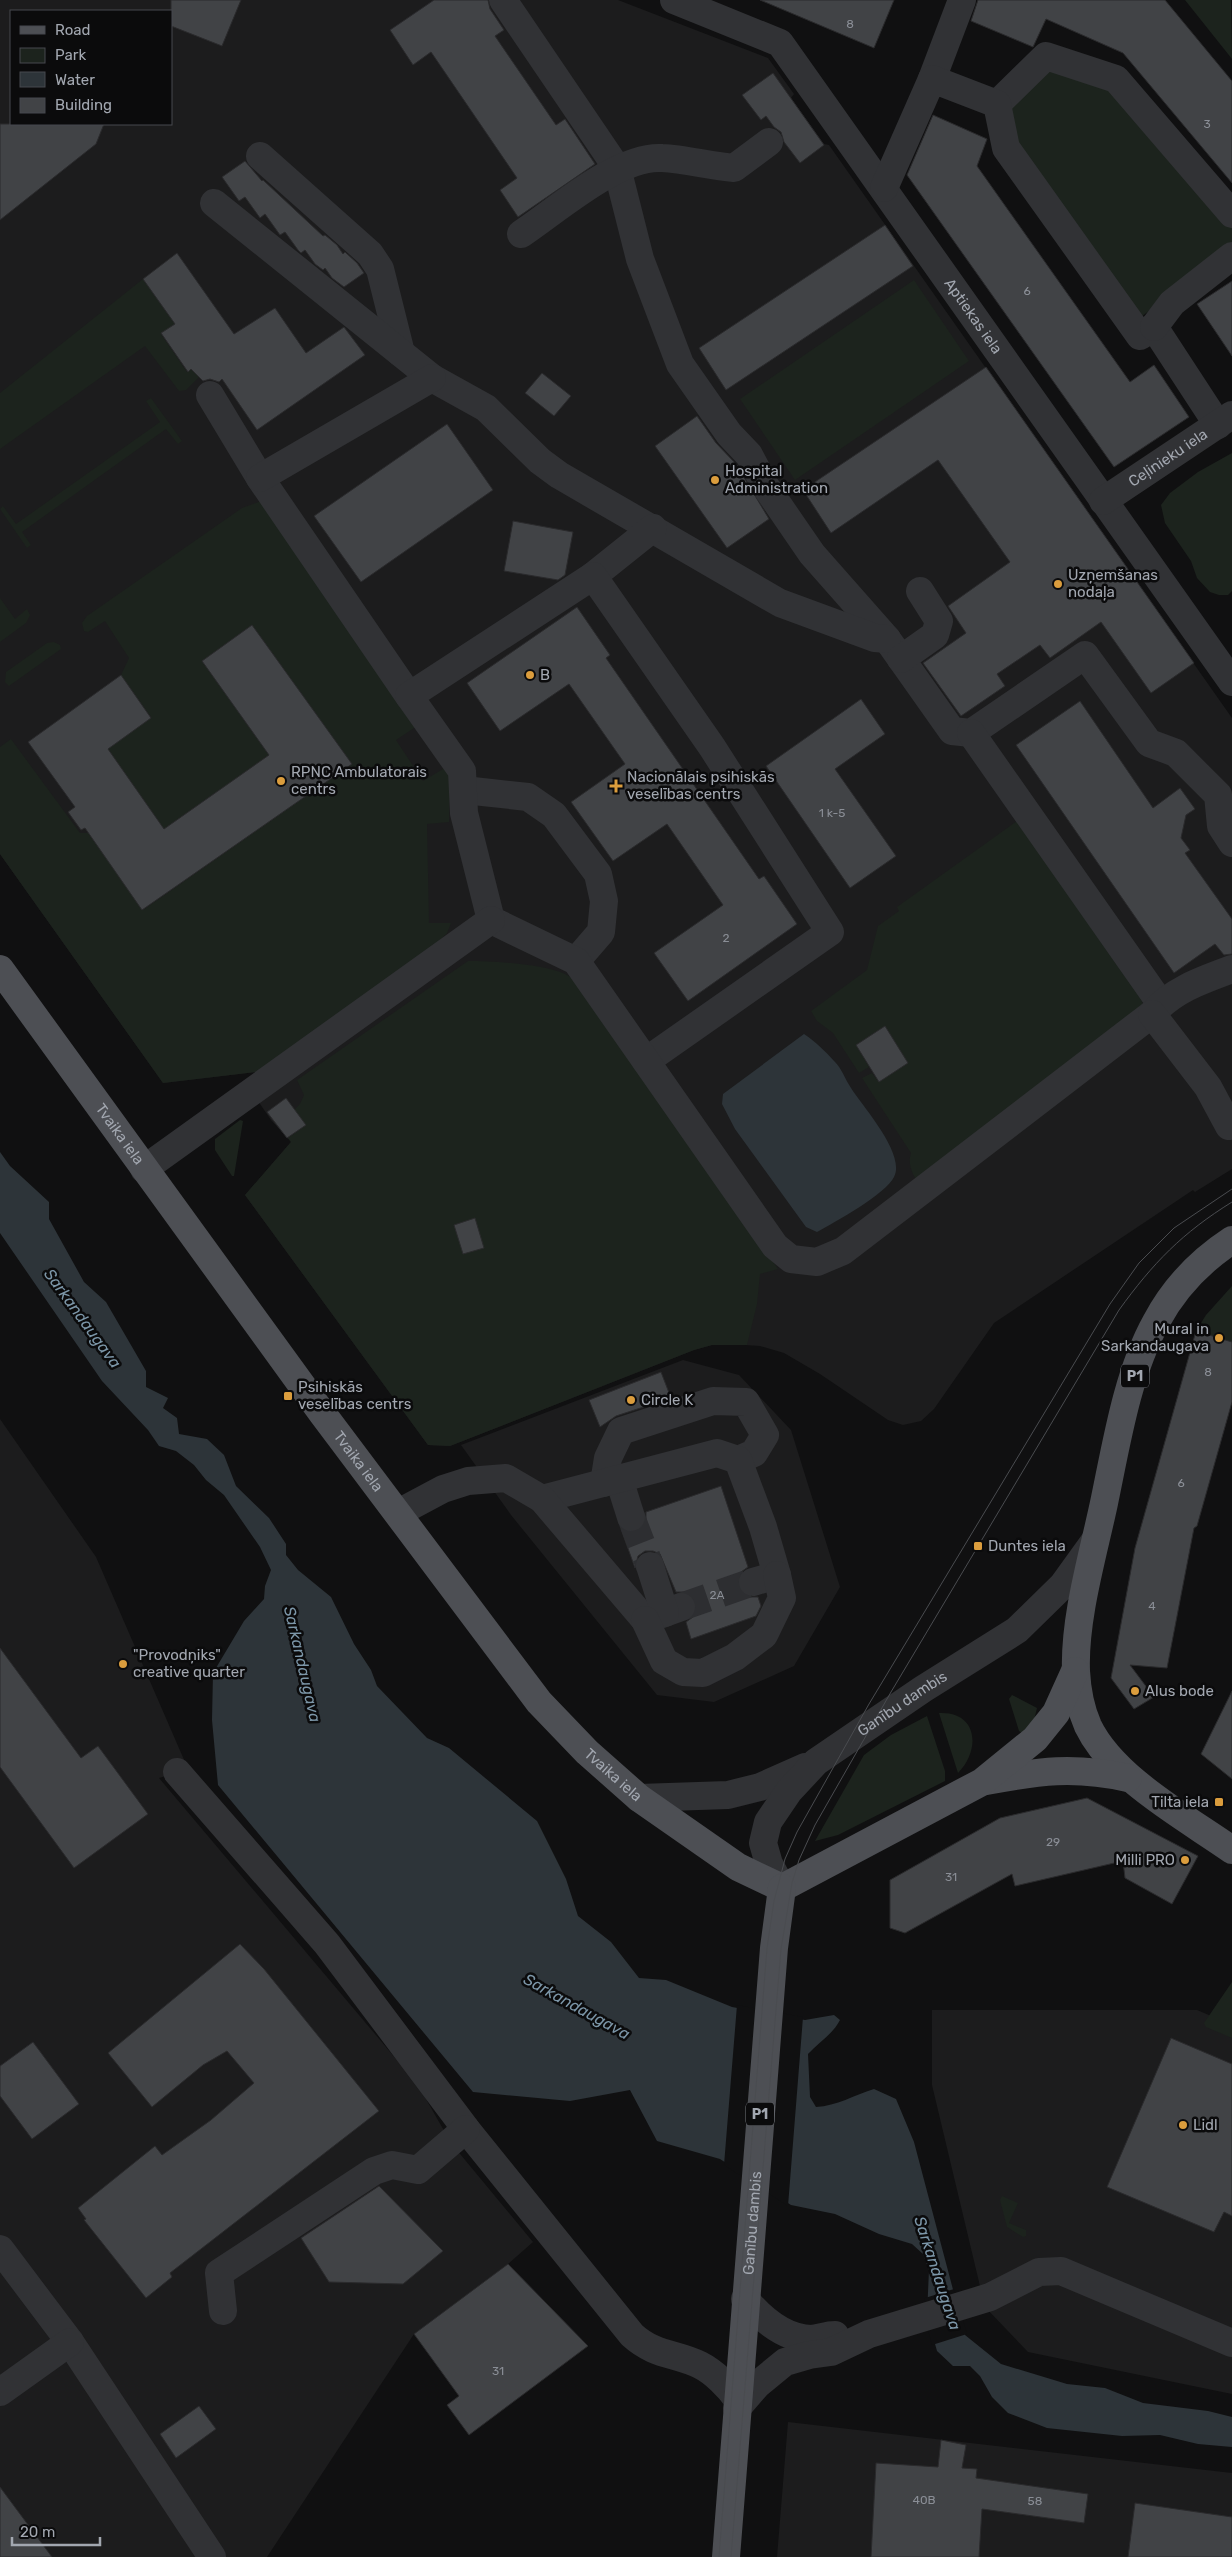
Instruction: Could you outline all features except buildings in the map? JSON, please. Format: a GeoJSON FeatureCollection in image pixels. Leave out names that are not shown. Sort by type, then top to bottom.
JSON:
{"type":"FeatureCollection","features":[{"type":"Feature","properties":{"kind":"main road","name":"Tvaika iela"},"geometry":{"type":"LineString","coordinates":[[0,969],[144,1169],[539,1702],[587,1752],[639,1798],[738,1866],[782,1888]]}},
{"type":"Feature","properties":{"kind":"main road","name":"P1"},"geometry":{"type":"LineString","coordinates":[[782,1888],[982,1782],[1035,1739],[1056,1713],[1076,1670],[1081,1616],[1094,1542],[1122,1419],[1142,1354],[1155,1323],[1176,1288],[1200,1265],[1232,1240]]}},
{"type":"Feature","properties":{"kind":"main road"},"geometry":{"type":"LineString","coordinates":[[1076,1670],[1080,1705],[1098,1746],[1128,1778],[1232,1850]]}},
{"type":"Feature","properties":{"kind":"main road"},"geometry":{"type":"LineString","coordinates":[[982,1782],[1060,1769],[1095,1771],[1128,1778]]}},
{"type":"Feature","properties":{"kind":"main road","name":"Ganību dambis"},"geometry":{"type":"LineString","coordinates":[[726,2557],[774,1948],[782,1888]]}},
{"type":"Feature","properties":{"kind":"street"},"geometry":{"type":"LineString","coordinates":[[503,0],[617,168],[640,259],[680,364],[729,434],[749,456],[766,487],[812,554],[894,649],[952,731],[971,733],[1085,655],[1149,743],[1176,753],[1225,791],[1221,826],[1232,843]]}},
{"type":"Feature","properties":{"kind":"street","name":"Aptiekas iela"},"geometry":{"type":"LineString","coordinates":[[674,0],[780,43],[1232,682]]}},
{"type":"Feature","properties":{"kind":"street"},"geometry":{"type":"LineString","coordinates":[[884,188],[932,79],[962,0]]}},
{"type":"Feature","properties":{"kind":"street"},"geometry":{"type":"LineString","coordinates":[[997,104],[1046,56],[1116,79],[1232,214]]}},
{"type":"Feature","properties":{"kind":"street"},"geometry":{"type":"LineString","coordinates":[[932,79],[997,104]]}},
{"type":"Feature","properties":{"kind":"street"},"geometry":{"type":"LineString","coordinates":[[997,104],[1006,148],[1140,336],[1154,327],[1172,303],[1232,256]]}},
{"type":"Feature","properties":{"kind":"street"},"geometry":{"type":"LineString","coordinates":[[522,234],[617,168],[637,160],[661,158],[701,165],[734,168],[769,142]]}},
{"type":"Feature","properties":{"kind":"street"},"geometry":{"type":"LineString","coordinates":[[260,156],[370,254],[380,269],[401,353]]}},
{"type":"Feature","properties":{"kind":"street"},"geometry":{"type":"LineString","coordinates":[[214,203],[432,378],[486,408],[540,461],[559,475],[780,603],[875,638],[894,649],[935,635],[938,630],[939,621],[920,591]]}},
{"type":"Feature","properties":{"kind":"street"},"geometry":{"type":"LineString","coordinates":[[1154,327],[1225,420]]}},
{"type":"Feature","properties":{"kind":"street"},"geometry":{"type":"LineString","coordinates":[[260,478],[432,378]]}},
{"type":"Feature","properties":{"kind":"street"},"geometry":{"type":"LineString","coordinates":[[210,395],[260,478],[462,771],[464,813],[490,920]]}},
{"type":"Feature","properties":{"kind":"street","name":"Ceļinieku iela"},"geometry":{"type":"LineString","coordinates":[[1104,501],[1225,420]]}},
{"type":"Feature","properties":{"kind":"street"},"geometry":{"type":"LineString","coordinates":[[409,696],[593,576],[653,528]]}},
{"type":"Feature","properties":{"kind":"street"},"geometry":{"type":"LineString","coordinates":[[593,576],[712,747],[830,932],[646,1061]]}},
{"type":"Feature","properties":{"kind":"street"},"geometry":{"type":"LineString","coordinates":[[971,733],[1208,1087],[1229,1126]]}},
{"type":"Feature","properties":{"kind":"street"},"geometry":{"type":"LineString","coordinates":[[464,790],[528,797],[554,815],[598,874],[604,901],[600,932],[576,961]]}},
{"type":"Feature","properties":{"kind":"street"},"geometry":{"type":"LineString","coordinates":[[490,920],[576,961],[775,1246],[791,1259],[817,1262],[842,1251],[1156,1009],[1193,983],[1232,969]]}},
{"type":"Feature","properties":{"kind":"street"},"geometry":{"type":"LineString","coordinates":[[144,1169],[490,920]]}},
{"type":"Feature","properties":{"kind":"street"},"geometry":{"type":"LineString","coordinates":[[542,1499],[611,1481],[717,1453],[738,1460],[754,1453],[765,1435],[746,1402],[713,1401],[621,1431],[608,1458],[611,1481],[631,1517]]}},
{"type":"Feature","properties":{"kind":"street"},"geometry":{"type":"LineString","coordinates":[[650,1566],[664,1613],[664,1661],[683,1672],[704,1673],[735,1657],[764,1635],[782,1598],[765,1578],[763,1527],[738,1460]]}},
{"type":"Feature","properties":{"kind":"street"},"geometry":{"type":"LineString","coordinates":[[398,1513],[444,1488],[468,1481],[506,1478],[542,1499],[664,1613]]}},
{"type":"Feature","properties":{"kind":"street","name":"Ganību dambis"},"geometry":{"type":"LineString","coordinates":[[782,1888],[768,1864],[763,1843],[768,1822],[789,1790],[816,1762],[923,1689],[1016,1630],[1063,1585],[1094,1542]]}},
{"type":"Feature","properties":{"kind":"street"},"geometry":{"type":"LineString","coordinates":[[639,1798],[728,1795],[760,1787],[816,1762]]}},
{"type":"Feature","properties":{"kind":"street"},"geometry":{"type":"LineString","coordinates":[[177,1772],[327,1944],[466,2129],[632,2335],[656,2352],[700,2365],[733,2392],[737,2404],[785,2362],[809,2354],[831,2352],[877,2332],[976,2302],[1039,2272],[1061,2271],[1232,2342]]}},
{"type":"Feature","properties":{"kind":"street"},"geometry":{"type":"LineString","coordinates":[[223,2310],[219,2272],[374,2171],[392,2165],[418,2170],[466,2129]]}},
{"type":"Feature","properties":{"kind":"street"},"geometry":{"type":"LineString","coordinates":[[0,2249],[70,2342],[212,2557]]}},
{"type":"Feature","properties":{"kind":"street"},"geometry":{"type":"LineString","coordinates":[[746,2289],[767,2320],[781,2330],[801,2338],[877,2332]]}},
{"type":"Feature","properties":{"kind":"street"},"geometry":{"type":"LineString","coordinates":[[0,2392],[70,2342]]}},
{"type":"Feature","properties":{"kind":"shaded area","name":"Nacionālais psihiskās veselības centrs"},"geometry":{"type":"Polygon","coordinates":[[[0,0],[618,0],[768,58],[794,94],[791,98],[824,144],[829,145],[1232,718],[1232,1169],[1195,1192],[1193,1190],[994,1323],[934,1409],[921,1421],[903,1425],[888,1420],[820,1374],[784,1353],[760,1346],[730,1344],[712,1345],[694,1350],[450,1446],[428,1445],[245,1195],[291,1142],[271,1120],[258,1101],[257,1072],[163,1083],[0,854],[0,0]]]}},
{"type":"Feature","properties":{"kind":"shaded area","name":"Circle K"},"geometry":{"type":"Polygon","coordinates":[[[683,1360],[739,1375],[791,1430],[840,1587],[794,1666],[714,1702],[657,1695],[511,1515],[461,1445],[683,1360]]]}},
{"type":"Feature","properties":{"kind":"shaded area"},"geometry":{"type":"Polygon","coordinates":[[[0,1419],[96,1557],[185,1762],[169,1775],[159,1778],[418,2085],[451,2143],[533,2242],[508,2264],[414,2334],[267,2557],[0,2557],[0,1419]]]}},
{"type":"Feature","properties":{"kind":"shaded area"},"geometry":{"type":"Polygon","coordinates":[[[932,2010],[1197,2010],[1232,2025],[1232,2394],[1028,2352],[985,2307],[932,2085],[932,2010]]]}},
{"type":"Feature","properties":{"kind":"shaded area"},"geometry":{"type":"Polygon","coordinates":[[[788,2422],[1232,2473],[1232,2557],[777,2557],[788,2422]]]}},
{"type":"Feature","properties":{"kind":"green space"},"geometry":{"type":"Polygon","coordinates":[[[1185,0],[1231,0],[1232,59],[1185,0]]]}},
{"type":"Feature","properties":{"kind":"green space"},"geometry":{"type":"Polygon","coordinates":[[[1048,66],[1111,84],[1232,223],[1232,247],[1141,317],[1017,145],[1008,107],[1048,66]]]}},
{"type":"Feature","properties":{"kind":"green space"},"geometry":{"type":"Polygon","coordinates":[[[143,279],[175,324],[161,334],[187,372],[191,369],[199,377],[186,390],[179,391],[145,346],[0,449],[0,393],[143,279]]]}},
{"type":"Feature","properties":{"kind":"green space"},"geometry":{"type":"Polygon","coordinates":[[[914,280],[969,361],[795,480],[740,399],[914,280]]]}},
{"type":"Feature","properties":{"kind":"green space"},"geometry":{"type":"Polygon","coordinates":[[[151,398],[182,441],[178,444],[166,429],[22,532],[31,545],[27,548],[0,509],[3,506],[16,524],[160,422],[146,401],[151,398]]]}},
{"type":"Feature","properties":{"kind":"green space"},"geometry":{"type":"Polygon","coordinates":[[[1232,453],[1232,591],[1228,595],[1219,595],[1210,592],[1197,578],[1191,561],[1165,523],[1161,505],[1170,493],[1198,472],[1232,453]]]}},
{"type":"Feature","properties":{"kind":"green space"},"geometry":{"type":"Polygon","coordinates":[[[264,500],[416,722],[414,728],[396,740],[423,781],[443,769],[450,771],[449,822],[427,824],[429,923],[451,923],[447,933],[438,942],[257,1072],[163,1083],[0,854],[0,747],[11,739],[80,833],[88,833],[143,910],[352,764],[252,625],[202,661],[269,755],[164,829],[108,749],[151,717],[121,675],[129,658],[105,621],[88,632],[84,631],[82,623],[87,616],[242,508],[264,500]]]}},
{"type":"Feature","properties":{"kind":"green space"},"geometry":{"type":"Polygon","coordinates":[[[0,598],[15,619],[27,609],[30,615],[26,623],[0,642],[0,598]]]}},
{"type":"Feature","properties":{"kind":"green space"},"geometry":{"type":"Polygon","coordinates":[[[54,642],[60,645],[61,649],[9,686],[5,682],[6,672],[47,643],[54,642]]]}},
{"type":"Feature","properties":{"kind":"green space"},"geometry":{"type":"Polygon","coordinates":[[[1017,821],[1142,1001],[1143,1007],[920,1185],[911,1170],[911,1153],[862,1078],[872,1073],[879,1082],[908,1063],[885,1026],[856,1045],[869,1067],[859,1073],[833,1033],[817,1021],[811,1011],[867,970],[878,926],[899,911],[897,907],[1017,821]]]}},
{"type":"Feature","properties":{"kind":"green space"},"geometry":{"type":"Polygon","coordinates":[[[468,961],[531,965],[565,974],[582,985],[778,1269],[760,1274],[757,1304],[747,1345],[712,1345],[694,1350],[450,1446],[428,1445],[245,1195],[291,1142],[288,1138],[306,1125],[294,1110],[300,1104],[304,1095],[297,1080],[468,961]]]}},
{"type":"Feature","properties":{"kind":"green space"},"geometry":{"type":"Polygon","coordinates":[[[240,1120],[243,1121],[234,1176],[232,1176],[215,1150],[215,1139],[240,1120]]]}},
{"type":"Feature","properties":{"kind":"green space"},"geometry":{"type":"Polygon","coordinates":[[[1232,1286],[1232,1342],[1196,1331],[1206,1315],[1232,1286]]]}},
{"type":"Feature","properties":{"kind":"green space"},"geometry":{"type":"Polygon","coordinates":[[[1012,1695],[1037,1708],[1034,1720],[1022,1733],[1019,1731],[1009,1699],[1012,1695]]]}},
{"type":"Feature","properties":{"kind":"green space"},"geometry":{"type":"Polygon","coordinates":[[[939,1713],[952,1714],[962,1718],[972,1734],[970,1754],[958,1773],[939,1713]]]}},
{"type":"Feature","properties":{"kind":"green space"},"geometry":{"type":"Polygon","coordinates":[[[927,1716],[945,1771],[945,1781],[838,1835],[815,1841],[864,1755],[891,1735],[927,1716]]]}},
{"type":"Feature","properties":{"kind":"green space"},"geometry":{"type":"Polygon","coordinates":[[[1232,1982],[1232,2038],[1206,2027],[1204,2023],[1232,1982]]]}},
{"type":"Feature","properties":{"kind":"green space"},"geometry":{"type":"Polygon","coordinates":[[[1002,2196],[1018,2203],[1009,2223],[1026,2230],[1026,2236],[1023,2237],[1007,2227],[1000,2200],[1002,2196]]]}},
{"type":"Feature","properties":{"kind":"water"},"geometry":{"type":"Polygon","coordinates":[[[804,1034],[820,1047],[840,1068],[851,1088],[889,1144],[896,1167],[894,1177],[881,1191],[836,1222],[817,1232],[806,1227],[735,1129],[722,1104],[723,1094],[804,1034]]]}},
{"type":"Feature","properties":{"kind":"water","name":"Sarkandaugava"},"geometry":{"type":"Polygon","coordinates":[[[0,1152],[10,1166],[49,1202],[49,1219],[84,1282],[106,1302],[146,1371],[146,1387],[168,1398],[163,1408],[177,1418],[179,1434],[207,1439],[224,1455],[236,1486],[269,1518],[286,1544],[286,1555],[298,1570],[331,1597],[354,1644],[371,1670],[377,1686],[427,1738],[449,1748],[537,1821],[566,1879],[578,1916],[611,1942],[639,1978],[666,1980],[732,2007],[805,2020],[834,2015],[840,2020],[830,2034],[808,2054],[810,2097],[816,2107],[838,2102],[874,2089],[896,2099],[914,2142],[965,2335],[1001,2364],[1067,2384],[1105,2388],[1143,2403],[1208,2411],[1232,2417],[1232,2447],[1198,2444],[1160,2435],[1122,2436],[1047,2428],[1008,2413],[992,2397],[980,2376],[970,2366],[953,2366],[937,2351],[927,2315],[929,2270],[923,2254],[912,2244],[879,2234],[835,2214],[791,2205],[720,2159],[657,2141],[630,2090],[570,2101],[473,2092],[218,1785],[212,1720],[213,1673],[244,1621],[264,1599],[265,1586],[271,1570],[260,1547],[224,1495],[206,1480],[194,1465],[176,1451],[159,1446],[148,1430],[102,1381],[0,1233],[0,1152]]]}},
{"type":"Feature","properties":{"kind":"pier"},"geometry":{"type":"Polygon","coordinates":[[[737,2005],[803,2017],[788,2206],[724,2165],[737,2005]]]}},
{"type":"Feature","properties":{"kind":"pier"},"geometry":{"type":"Polygon","coordinates":[[[954,2289],[967,2334],[932,2345],[924,2316],[925,2298],[954,2289]]]}},
{"type":"Feature","properties":{"kind":"tunnel"},"geometry":{"type":"LineString","coordinates":[[631,1517],[650,1566]]}},
{"type":"Feature","properties":{"kind":"tunnel"},"geometry":{"type":"LineString","coordinates":[[681,1607],[753,1582]]}},
{"type":"Feature","properties":{"kind":"tram line"},"geometry":{"type":"LineString","coordinates":[[719,2557],[767,1948],[774,1901],[785,1859],[797,1832],[869,1704],[1110,1304],[1139,1263],[1174,1228],[1232,1189]]}},
{"type":"Feature","properties":{"kind":"tram line"},"geometry":{"type":"LineString","coordinates":[[731,2557],[781,1949],[792,1883],[799,1860],[815,1825],[891,1692],[1119,1310],[1157,1263],[1183,1237],[1232,1202]]}},
{"type":"Feature","properties":{"kind":"place","name":"Hospital Administration"},"geometry":{"type":"Point","coordinates":[715,480]}},
{"type":"Feature","properties":{"kind":"place","name":"Uzņemšanas nodaļa"},"geometry":{"type":"Point","coordinates":[1058,584]}},
{"type":"Feature","properties":{"kind":"place","name":"B"},"geometry":{"type":"Point","coordinates":[530,675]}},
{"type":"Feature","properties":{"kind":"place","name":"RPNC Ambulatorais centrs"},"geometry":{"type":"Point","coordinates":[281,781]}},
{"type":"Feature","properties":{"kind":"place","name":"Nacionālais psihiskās veselības centrs"},"geometry":{"type":"Point","coordinates":[616,786]}},
{"type":"Feature","properties":{"kind":"place","name":"Mural in Sarkandaugava"},"geometry":{"type":"Point","coordinates":[1219,1338]}},
{"type":"Feature","properties":{"kind":"place","name":"Psihiskās veselības centrs"},"geometry":{"type":"Point","coordinates":[288,1396]}},
{"type":"Feature","properties":{"kind":"place","name":"Circle K"},"geometry":{"type":"Point","coordinates":[631,1400]}},
{"type":"Feature","properties":{"kind":"place","name":"Duntes iela"},"geometry":{"type":"Point","coordinates":[978,1546]}},
{"type":"Feature","properties":{"kind":"place","name":"\"Provodņiks\" creative quarter"},"geometry":{"type":"Point","coordinates":[123,1664]}},
{"type":"Feature","properties":{"kind":"place","name":"Alus bode"},"geometry":{"type":"Point","coordinates":[1135,1691]}},
{"type":"Feature","properties":{"kind":"place","name":"Tilta iela"},"geometry":{"type":"Point","coordinates":[1219,1802]}},
{"type":"Feature","properties":{"kind":"place","name":"Milli PRO"},"geometry":{"type":"Point","coordinates":[1185,1860]}},
{"type":"Feature","properties":{"kind":"place","name":"Lidl"},"geometry":{"type":"Point","coordinates":[1183,2125]}}]}
